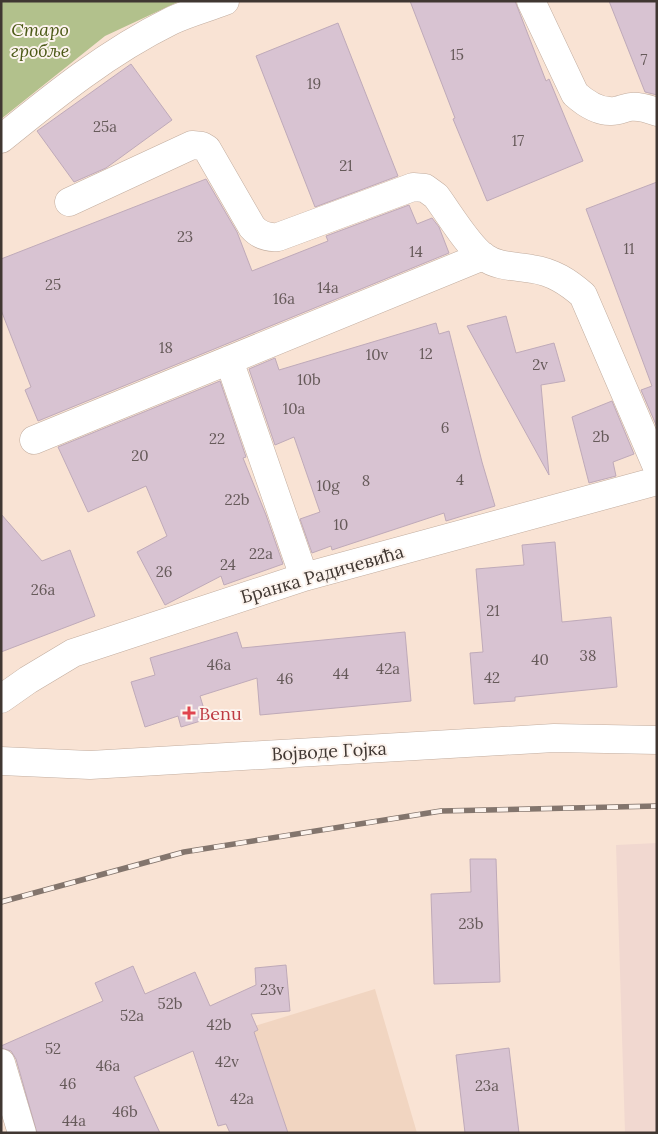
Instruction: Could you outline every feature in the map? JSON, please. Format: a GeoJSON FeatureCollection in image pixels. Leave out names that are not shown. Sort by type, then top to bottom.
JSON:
{"type":"FeatureCollection","features":[{"type":"Feature","properties":{"kind":"street"},"geometry":{"type":"LineString","coordinates":[[1,139],[67,85],[128,45],[173,20],[225,1]]}},
{"type":"Feature","properties":{"kind":"street"},"geometry":{"type":"LineString","coordinates":[[531,1],[575,94],[582,101],[591,106],[612,112],[631,106],[657,112]]}},
{"type":"Feature","properties":{"kind":"street"},"geometry":{"type":"LineString","coordinates":[[69,202],[192,145],[202,146],[207,149],[252,227],[264,236],[278,237],[413,187],[425,188],[436,196],[464,235],[482,256],[494,262],[551,274],[567,282],[583,295],[657,467]]}},
{"type":"Feature","properties":{"kind":"street"},"geometry":{"type":"LineString","coordinates":[[34,440],[482,256]]}},
{"type":"Feature","properties":{"kind":"street"},"geometry":{"type":"LineString","coordinates":[[229,360],[304,577]]}},
{"type":"Feature","properties":{"kind":"street","name":"Бранка Радичевића"},"geometry":{"type":"LineString","coordinates":[[1,700],[28,680],[73,653],[304,577],[657,481]]}},
{"type":"Feature","properties":{"kind":"street","name":"Војводе Гојка"},"geometry":{"type":"LineString","coordinates":[[1,761],[90,766],[554,738],[657,740]]}},
{"type":"Feature","properties":{"kind":"street"},"geometry":{"type":"LineString","coordinates":[[1,1063],[22,1133]]}},
{"type":"Feature","properties":{"kind":"shaded area"},"geometry":{"type":"Polygon","coordinates":[[[657,843],[657,1133],[625,1133],[616,845],[657,843]]]}},
{"type":"Feature","properties":{"kind":"shaded area"},"geometry":{"type":"Polygon","coordinates":[[[375,989],[417,1133],[275,1133],[242,1030],[375,989]]]}},
{"type":"Feature","properties":{"kind":"green space","name":"Старо гробље"},"geometry":{"type":"Polygon","coordinates":[[[1,1],[180,1],[105,36],[1,119],[1,1]]]}},
{"type":"Feature","properties":{"kind":"building"},"geometry":{"type":"Polygon","coordinates":[[[410,1],[515,1],[546,81],[549,79],[583,161],[487,201],[453,119],[455,118],[410,1]]]}},
{"type":"Feature","properties":{"kind":"building"},"geometry":{"type":"Polygon","coordinates":[[[609,1],[657,1],[657,95],[645,92],[609,1]]]}},
{"type":"Feature","properties":{"kind":"building"},"geometry":{"type":"Polygon","coordinates":[[[338,23],[398,176],[315,207],[256,56],[338,23]]]}},
{"type":"Feature","properties":{"kind":"building"},"geometry":{"type":"Polygon","coordinates":[[[131,64],[172,120],[106,168],[74,182],[37,131],[131,64]]]}},
{"type":"Feature","properties":{"kind":"building"},"geometry":{"type":"Polygon","coordinates":[[[206,179],[237,232],[252,271],[328,241],[326,236],[409,205],[417,224],[432,218],[439,227],[449,253],[38,421],[25,390],[31,387],[1,310],[1,259],[206,179]]]}},
{"type":"Feature","properties":{"kind":"building"},"geometry":{"type":"Polygon","coordinates":[[[657,182],[657,427],[641,390],[652,386],[586,209],[657,182]]]}},
{"type":"Feature","properties":{"kind":"building"},"geometry":{"type":"Polygon","coordinates":[[[506,316],[516,353],[554,343],[565,381],[541,385],[549,475],[467,326],[506,316]]]}},
{"type":"Feature","properties":{"kind":"building"},"geometry":{"type":"Polygon","coordinates":[[[436,323],[439,334],[449,331],[495,506],[446,521],[444,513],[332,550],[331,546],[312,553],[300,519],[320,512],[294,437],[275,445],[249,369],[275,358],[279,370],[436,323]]]}},
{"type":"Feature","properties":{"kind":"building"},"geometry":{"type":"Polygon","coordinates":[[[220,381],[246,457],[243,458],[283,564],[224,585],[221,576],[165,605],[137,552],[167,536],[146,486],[88,512],[58,447],[220,381]]]}},
{"type":"Feature","properties":{"kind":"building"},"geometry":{"type":"Polygon","coordinates":[[[612,401],[634,454],[613,462],[616,476],[589,483],[572,417],[612,401]]]}},
{"type":"Feature","properties":{"kind":"building"},"geometry":{"type":"Polygon","coordinates":[[[1,514],[42,561],[70,550],[95,616],[1,652],[1,514]]]}},
{"type":"Feature","properties":{"kind":"building"},"geometry":{"type":"Polygon","coordinates":[[[555,542],[562,622],[611,617],[617,687],[515,697],[515,701],[474,704],[470,653],[483,652],[476,569],[524,565],[522,545],[555,542]]]}},
{"type":"Feature","properties":{"kind":"building"},"geometry":{"type":"Polygon","coordinates":[[[237,632],[242,648],[405,632],[411,701],[260,715],[257,678],[200,696],[207,719],[181,727],[178,716],[145,727],[131,682],[155,675],[150,658],[237,632]]]}},
{"type":"Feature","properties":{"kind":"building"},"geometry":{"type":"Polygon","coordinates":[[[470,859],[496,859],[500,982],[434,984],[431,894],[471,892],[470,859]]]}},
{"type":"Feature","properties":{"kind":"building"},"geometry":{"type":"Polygon","coordinates":[[[286,965],[290,1011],[251,1014],[258,1030],[254,1032],[288,1133],[230,1133],[226,1124],[218,1126],[193,1051],[134,1077],[160,1133],[37,1133],[16,1059],[11,1051],[1,1048],[1,1046],[103,1001],[95,983],[133,966],[145,994],[195,972],[210,1006],[256,985],[255,968],[286,965]]]}},
{"type":"Feature","properties":{"kind":"building"},"geometry":{"type":"Polygon","coordinates":[[[509,1048],[519,1133],[465,1133],[456,1055],[509,1048]]]}},
{"type":"Feature","properties":{"kind":"railway"},"geometry":{"type":"LineString","coordinates":[[1,902],[184,852],[441,811],[657,806]]}},
{"type":"Feature","properties":{"kind":"place","name":"Benu"},"geometry":{"type":"Point","coordinates":[189,713]}}]}
